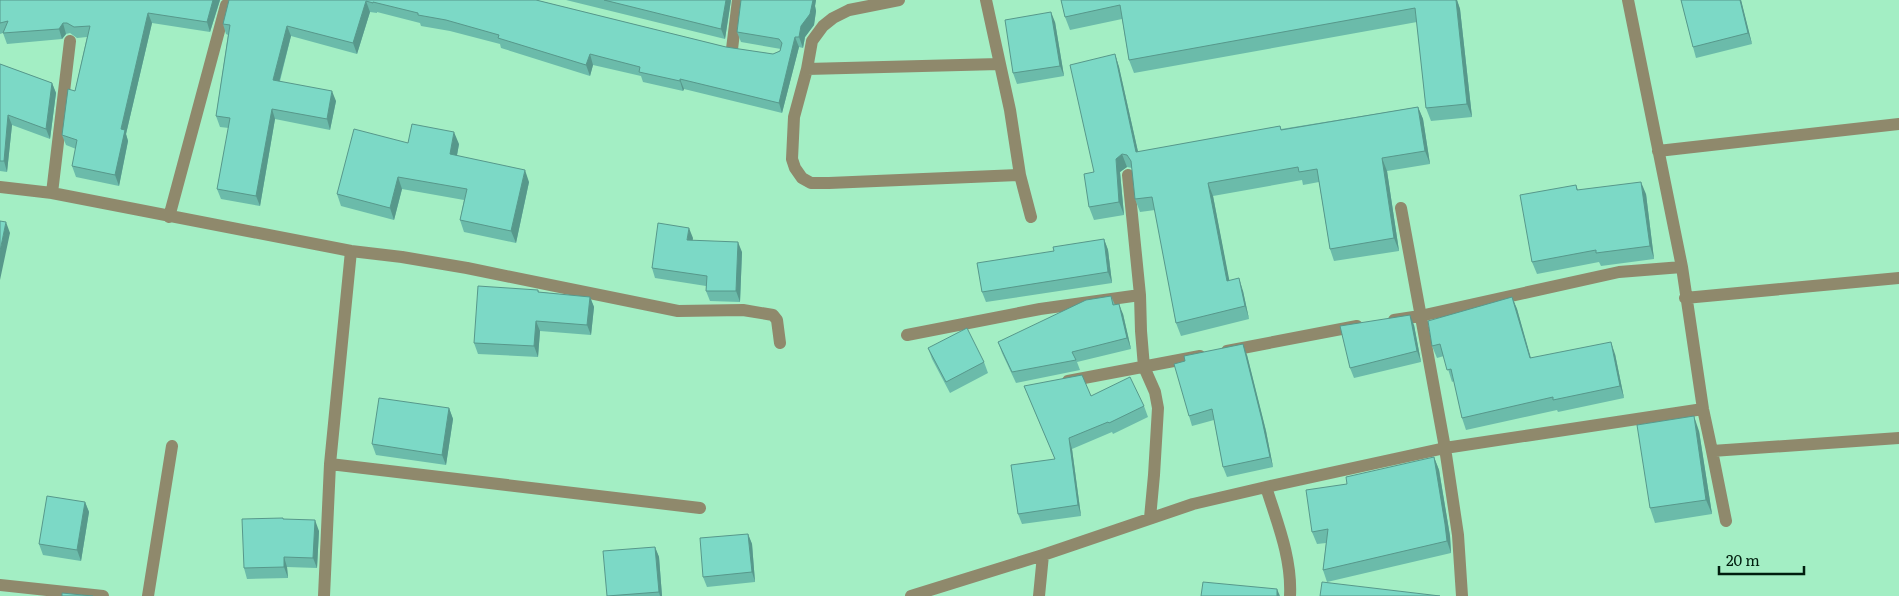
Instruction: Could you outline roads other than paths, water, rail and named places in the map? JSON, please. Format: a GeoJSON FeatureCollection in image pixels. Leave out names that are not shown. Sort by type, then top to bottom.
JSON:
{"type":"FeatureCollection","features":[{"type":"Feature","properties":{"kind":"street"},"geometry":{"type":"LineString","coordinates":[[732,49],[738,0]]}},
{"type":"Feature","properties":{"kind":"street"},"geometry":{"type":"LineString","coordinates":[[899,0],[848,10],[823,26],[812,41],[807,69],[794,117],[792,159],[795,168],[802,178],[811,183],[1020,175]]}},
{"type":"Feature","properties":{"kind":"street"},"geometry":{"type":"LineString","coordinates":[[986,0],[1010,110],[1020,175],[1031,217]]}},
{"type":"Feature","properties":{"kind":"street"},"geometry":{"type":"LineString","coordinates":[[1628,0],[1682,267],[1685,298],[1703,409],[1726,521]]}},
{"type":"Feature","properties":{"kind":"street"},"geometry":{"type":"LineString","coordinates":[[169,217],[226,5]]}},
{"type":"Feature","properties":{"kind":"street"},"geometry":{"type":"LineString","coordinates":[[52,193],[70,41]]}},
{"type":"Feature","properties":{"kind":"street"},"geometry":{"type":"LineString","coordinates":[[807,69],[999,64]]}},
{"type":"Feature","properties":{"kind":"street"},"geometry":{"type":"LineString","coordinates":[[1658,151],[1899,124]]}},
{"type":"Feature","properties":{"kind":"street"},"geometry":{"type":"LineString","coordinates":[[1128,175],[1140,295],[1144,367],[1155,392],[1158,408],[1150,518]]}},
{"type":"Feature","properties":{"kind":"street"},"geometry":{"type":"LineString","coordinates":[[0,187],[52,193],[351,251],[467,268],[678,311],[743,310],[773,315],[777,320],[780,343]]}},
{"type":"Feature","properties":{"kind":"street"},"geometry":{"type":"LineString","coordinates":[[1401,208],[1445,448],[1458,535],[1462,596]]}},
{"type":"Feature","properties":{"kind":"street"},"geometry":{"type":"LineString","coordinates":[[324,596],[330,464],[351,251]]}},
{"type":"Feature","properties":{"kind":"street"},"geometry":{"type":"LineString","coordinates":[[1059,382],[1322,331],[1420,316],[1619,272],[1682,267]]}},
{"type":"Feature","properties":{"kind":"street"},"geometry":{"type":"LineString","coordinates":[[1685,298],[1899,278]]}},
{"type":"Feature","properties":{"kind":"street"},"geometry":{"type":"LineString","coordinates":[[907,335],[1040,309],[1140,295]]}},
{"type":"Feature","properties":{"kind":"street"},"geometry":{"type":"LineString","coordinates":[[911,596],[1043,555],[1193,504],[1445,448],[1703,409]]}},
{"type":"Feature","properties":{"kind":"street"},"geometry":{"type":"LineString","coordinates":[[1712,451],[1899,438]]}},
{"type":"Feature","properties":{"kind":"street"},"geometry":{"type":"LineString","coordinates":[[148,596],[172,446]]}},
{"type":"Feature","properties":{"kind":"street"},"geometry":{"type":"LineString","coordinates":[[330,464],[700,508]]}},
{"type":"Feature","properties":{"kind":"street"},"geometry":{"type":"LineString","coordinates":[[1266,487],[1288,562],[1290,596]]}},
{"type":"Feature","properties":{"kind":"street"},"geometry":{"type":"LineString","coordinates":[[1039,596],[1043,555]]}},
{"type":"Feature","properties":{"kind":"street"},"geometry":{"type":"LineString","coordinates":[[0,585],[103,596]]}}]}
